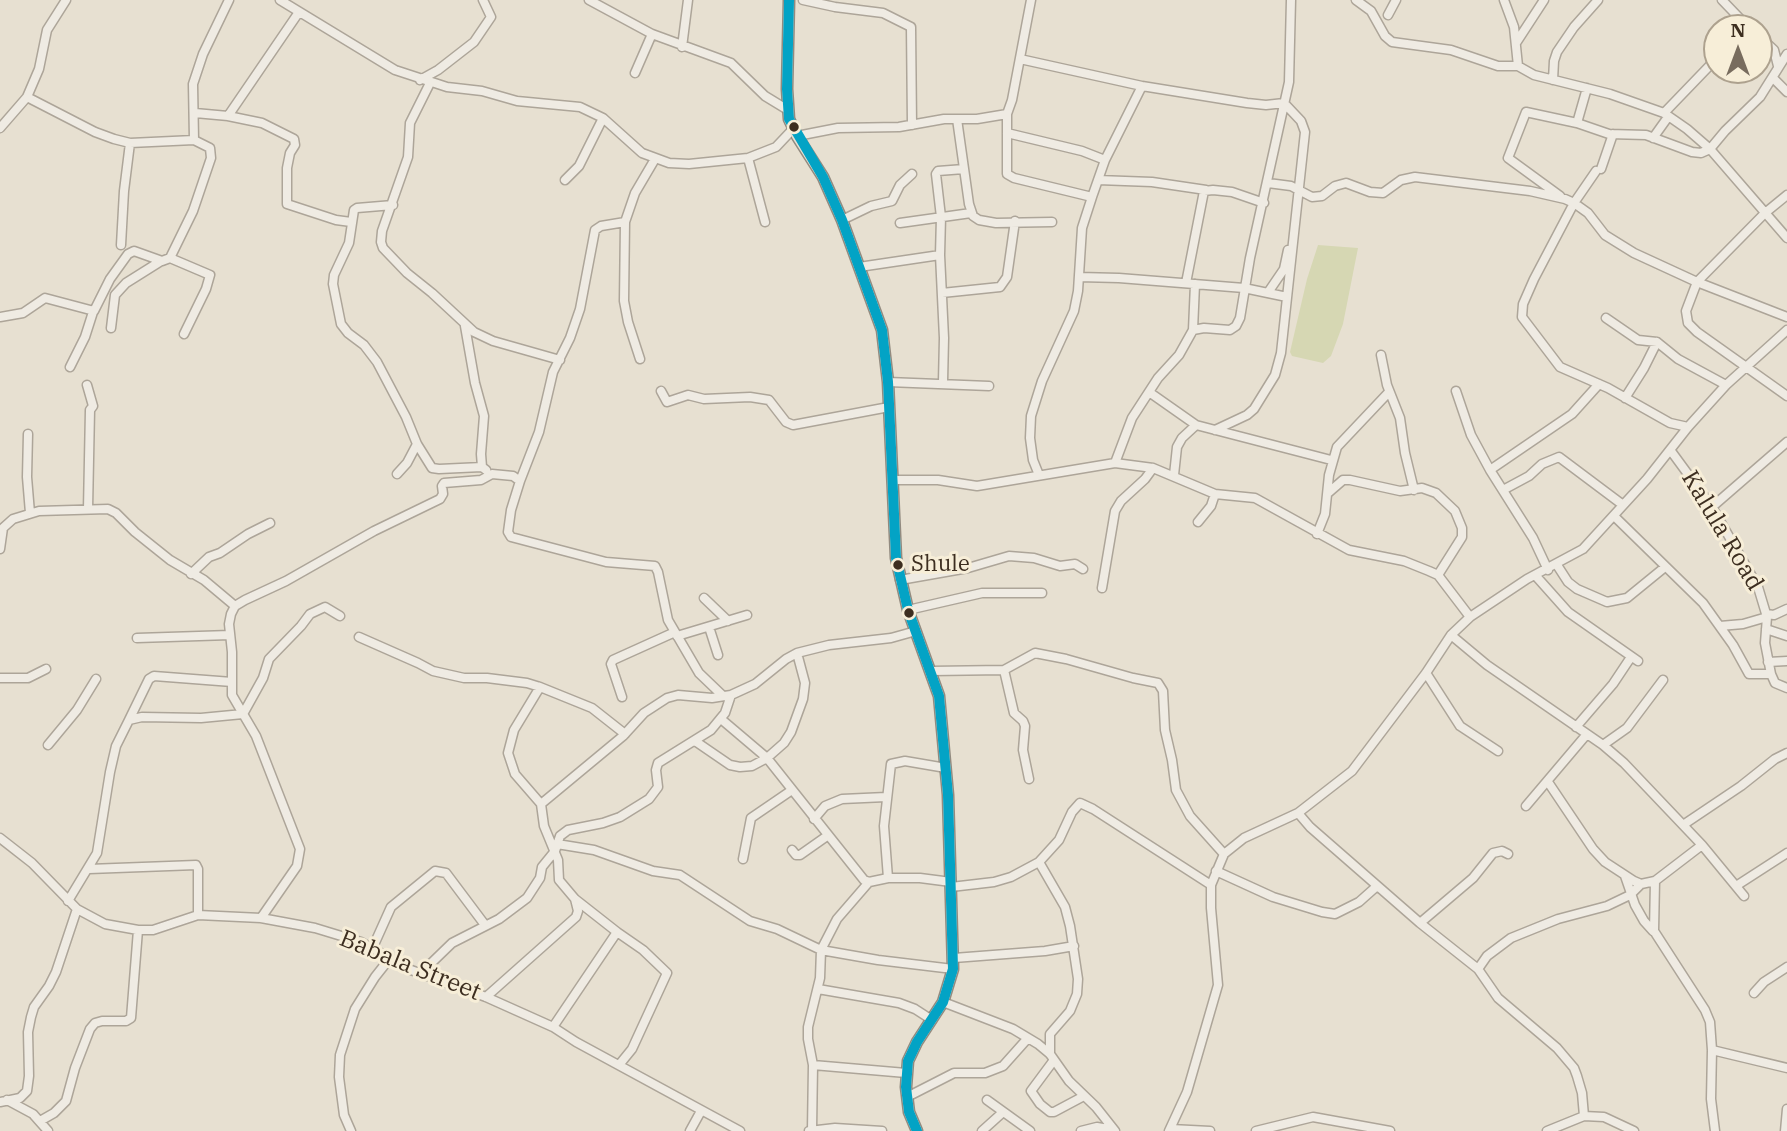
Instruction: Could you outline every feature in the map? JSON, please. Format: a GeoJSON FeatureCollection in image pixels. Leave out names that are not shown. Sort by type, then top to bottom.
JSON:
{"type":"FeatureCollection","features":[{"type":"Feature","properties":{"kind":"main road"},"geometry":{"type":"LineString","coordinates":[[789,0],[788,110],[795,133],[823,177],[842,220],[882,330],[888,382],[900,580],[939,696],[946,768],[954,963],[951,983],[943,1002],[911,1052],[906,1073],[909,1112],[917,1131]]}},
{"type":"Feature","properties":{"kind":"street"},"geometry":{"type":"LineString","coordinates":[[0,128],[27,97],[39,69],[47,30],[66,0]]}},
{"type":"Feature","properties":{"kind":"street"},"geometry":{"type":"LineString","coordinates":[[194,140],[193,84],[196,72],[229,0]]}},
{"type":"Feature","properties":{"kind":"street"},"geometry":{"type":"LineString","coordinates":[[279,0],[395,69],[447,87],[482,91],[517,101],[580,107],[603,118],[642,153],[668,163],[689,164],[748,158],[771,150],[795,133],[912,125],[1007,114]]}},
{"type":"Feature","properties":{"kind":"street"},"geometry":{"type":"LineString","coordinates":[[420,79],[438,70],[474,42],[491,17],[483,0]]}},
{"type":"Feature","properties":{"kind":"street"},"geometry":{"type":"LineString","coordinates":[[589,0],[652,34],[731,64],[765,96],[788,110]]}},
{"type":"Feature","properties":{"kind":"street"},"geometry":{"type":"LineString","coordinates":[[682,47],[688,0]]}},
{"type":"Feature","properties":{"kind":"street"},"geometry":{"type":"LineString","coordinates":[[803,0],[835,7],[883,12],[911,27],[912,125]]}},
{"type":"Feature","properties":{"kind":"street"},"geometry":{"type":"LineString","coordinates":[[1031,0],[1007,114],[1005,170],[1010,176],[1092,197]]}},
{"type":"Feature","properties":{"kind":"street"},"geometry":{"type":"LineString","coordinates":[[1193,330],[1204,328],[1223,331],[1236,326],[1244,300],[1244,288],[1290,74],[1291,0]]}},
{"type":"Feature","properties":{"kind":"street"},"geometry":{"type":"LineString","coordinates":[[1356,0],[1371,11],[1392,43],[1451,50],[1498,66],[1518,66],[1534,75],[1587,88],[1666,115],[1710,149],[1787,238]]}},
{"type":"Feature","properties":{"kind":"street"},"geometry":{"type":"LineString","coordinates":[[1388,15],[1396,0]]}},
{"type":"Feature","properties":{"kind":"street"},"geometry":{"type":"LineString","coordinates":[[1504,0],[1511,14],[1518,66]]}},
{"type":"Feature","properties":{"kind":"street"},"geometry":{"type":"LineString","coordinates":[[1516,43],[1544,0]]}},
{"type":"Feature","properties":{"kind":"street"},"geometry":{"type":"LineString","coordinates":[[1553,80],[1557,52],[1574,27],[1598,0]]}},
{"type":"Feature","properties":{"kind":"street"},"geometry":{"type":"LineString","coordinates":[[1722,0],[1736,14]]}},
{"type":"Feature","properties":{"kind":"street"},"geometry":{"type":"LineString","coordinates":[[229,116],[299,12]]}},
{"type":"Feature","properties":{"kind":"street"},"geometry":{"type":"LineString","coordinates":[[635,73],[652,34]]}},
{"type":"Feature","properties":{"kind":"street"},"geometry":{"type":"LineString","coordinates":[[1773,49],[1778,66]]}},
{"type":"Feature","properties":{"kind":"street"},"geometry":{"type":"LineString","coordinates":[[1787,54],[1773,78],[1787,92]]}},
{"type":"Feature","properties":{"kind":"street"},"geometry":{"type":"LineString","coordinates":[[1020,59],[1142,86],[1247,103],[1284,103]]}},
{"type":"Feature","properties":{"kind":"street"},"geometry":{"type":"LineString","coordinates":[[1653,138],[1666,115],[1703,74]]}},
{"type":"Feature","properties":{"kind":"street"},"geometry":{"type":"LineString","coordinates":[[430,83],[410,123],[408,157],[381,236],[383,247],[465,326],[494,341],[560,360]]}},
{"type":"Feature","properties":{"kind":"street"},"geometry":{"type":"LineString","coordinates":[[1769,84],[1760,97],[1710,149],[1697,153],[1638,134],[1613,134],[1526,112],[1508,158],[1588,213],[1605,235],[1613,240],[1697,282],[1787,317]]}},
{"type":"Feature","properties":{"kind":"street"},"geometry":{"type":"LineString","coordinates":[[1039,475],[1032,449],[1031,416],[1042,381],[1074,311],[1082,228],[1092,197],[1105,160],[1142,86]]}},
{"type":"Feature","properties":{"kind":"street"},"geometry":{"type":"LineString","coordinates":[[1577,123],[1587,88]]}},
{"type":"Feature","properties":{"kind":"street"},"geometry":{"type":"LineString","coordinates":[[27,97],[95,132],[130,143],[194,140],[210,148],[211,158],[193,211],[165,259],[126,283],[115,295],[111,328]]}},
{"type":"Feature","properties":{"kind":"street"},"geometry":{"type":"LineString","coordinates":[[1215,430],[1254,409],[1275,375],[1281,353],[1305,132],[1301,121],[1284,103]]}},
{"type":"Feature","properties":{"kind":"street"},"geometry":{"type":"LineString","coordinates":[[195,113],[229,116],[262,124],[294,139],[296,145],[290,153],[287,168],[287,204],[336,220],[351,222]]}},
{"type":"Feature","properties":{"kind":"street"},"geometry":{"type":"LineString","coordinates":[[565,180],[579,166],[603,118]]}},
{"type":"Feature","properties":{"kind":"street"},"geometry":{"type":"LineString","coordinates":[[957,119],[971,213],[986,222],[1052,222]]}},
{"type":"Feature","properties":{"kind":"street"},"geometry":{"type":"LineString","coordinates":[[1007,133],[1082,151],[1105,160]]}},
{"type":"Feature","properties":{"kind":"street"},"geometry":{"type":"LineString","coordinates":[[1613,134],[1599,170],[1570,201],[1521,311],[1526,323],[1560,367],[1599,384],[1670,423],[1688,427]]}},
{"type":"Feature","properties":{"kind":"street"},"geometry":{"type":"LineString","coordinates":[[121,245],[130,143]]}},
{"type":"Feature","properties":{"kind":"street"},"geometry":{"type":"LineString","coordinates":[[748,158],[765,222]]}},
{"type":"Feature","properties":{"kind":"street"},"geometry":{"type":"LineString","coordinates":[[640,359],[624,301],[625,222],[635,193],[655,159]]}},
{"type":"Feature","properties":{"kind":"street"},"geometry":{"type":"LineString","coordinates":[[943,382],[941,217],[936,172],[964,169]]}},
{"type":"Feature","properties":{"kind":"street"},"geometry":{"type":"LineString","coordinates":[[842,220],[871,206],[892,201],[900,185],[912,174]]}},
{"type":"Feature","properties":{"kind":"street"},"geometry":{"type":"LineString","coordinates":[[1268,183],[1300,190],[1312,197],[1322,196],[1335,186],[1346,183],[1380,194],[1401,180],[1415,177],[1508,188],[1570,201]]}},
{"type":"Feature","properties":{"kind":"street"},"geometry":{"type":"LineString","coordinates":[[1098,180],[1152,182],[1243,194],[1264,202]]}},
{"type":"Feature","properties":{"kind":"street"},"geometry":{"type":"LineString","coordinates":[[1115,463],[1132,418],[1149,391],[1179,355],[1193,330],[1195,321],[1191,283],[1203,193],[1206,190]]}},
{"type":"Feature","properties":{"kind":"street"},"geometry":{"type":"LineString","coordinates":[[1787,195],[1765,212],[1697,282],[1686,306],[1690,327],[1787,396]]}},
{"type":"Feature","properties":{"kind":"street"},"geometry":{"type":"LineString","coordinates":[[393,205],[354,210],[349,243],[334,275],[333,284],[341,324],[364,345],[377,362],[407,417],[417,444],[435,469],[482,467],[492,474]]}},
{"type":"Feature","properties":{"kind":"street"},"geometry":{"type":"LineString","coordinates":[[900,223],[971,213]]}},
{"type":"Feature","properties":{"kind":"street"},"geometry":{"type":"LineString","coordinates":[[942,293],[1000,287],[1007,278],[1015,221]]}},
{"type":"Feature","properties":{"kind":"street"},"geometry":{"type":"LineString","coordinates":[[625,222],[601,226],[595,230],[580,309],[553,372],[539,432],[511,510],[509,536],[606,562],[655,566],[664,605],[676,634],[699,673],[727,696]]}},
{"type":"Feature","properties":{"kind":"street"},"geometry":{"type":"LineString","coordinates":[[1269,291],[1284,269],[1296,227]]}},
{"type":"Feature","properties":{"kind":"street"},"geometry":{"type":"LineString","coordinates":[[70,367],[110,279],[131,252],[137,251],[165,259],[210,275],[184,334]]}},
{"type":"Feature","properties":{"kind":"street"},"geometry":{"type":"LineString","coordinates":[[859,267],[940,255]]}},
{"type":"Feature","properties":{"kind":"street"},"geometry":{"type":"LineString","coordinates":[[1079,278],[1191,283],[1269,291],[1287,297]]}},
{"type":"Feature","properties":{"kind":"street"},"geometry":{"type":"LineString","coordinates":[[0,317],[23,313],[45,298],[93,312]]}},
{"type":"Feature","properties":{"kind":"street"},"geometry":{"type":"LineString","coordinates":[[1606,318],[1638,340],[1657,342],[1678,359],[1727,385]]}},
{"type":"Feature","properties":{"kind":"street"},"geometry":{"type":"LineString","coordinates":[[465,326],[473,375],[484,416],[482,467]]}},
{"type":"Feature","properties":{"kind":"street"},"geometry":{"type":"LineString","coordinates":[[1210,1131],[1170,1130],[1186,1092],[1218,985],[1211,885],[1224,854],[1244,838],[1298,813],[1352,771],[1426,673],[1451,635],[1471,617],[1535,575],[1583,549],[1727,385],[1787,330]]}},
{"type":"Feature","properties":{"kind":"street"},"geometry":{"type":"LineString","coordinates":[[1625,398],[1657,342]]}},
{"type":"Feature","properties":{"kind":"street"},"geometry":{"type":"LineString","coordinates":[[1381,355],[1389,391],[1400,418],[1405,453],[1415,490]]}},
{"type":"Feature","properties":{"kind":"street"},"geometry":{"type":"LineString","coordinates":[[888,382],[943,382],[989,386]]}},
{"type":"Feature","properties":{"kind":"street"},"geometry":{"type":"LineString","coordinates":[[1490,470],[1572,414],[1599,384]]}},
{"type":"Feature","properties":{"kind":"street"},"geometry":{"type":"LineString","coordinates":[[87,385],[93,406],[90,410],[88,509]]}},
{"type":"Feature","properties":{"kind":"street"},"geometry":{"type":"LineString","coordinates":[[661,391],[667,402],[688,395],[704,399],[750,397],[769,400],[786,422],[793,425],[889,407]]}},
{"type":"Feature","properties":{"kind":"street"},"geometry":{"type":"LineString","coordinates":[[1149,391],[1196,425],[1331,460]]}},
{"type":"Feature","properties":{"kind":"street"},"geometry":{"type":"LineString","coordinates":[[1318,534],[1325,514],[1331,460],[1336,447],[1389,391]]}},
{"type":"Feature","properties":{"kind":"street"},"geometry":{"type":"LineString","coordinates":[[1456,391],[1471,435],[1533,538],[1548,570]]}},
{"type":"Feature","properties":{"kind":"street"},"geometry":{"type":"LineString","coordinates":[[1174,475],[1177,447],[1196,425]]}},
{"type":"Feature","properties":{"kind":"street"},"geometry":{"type":"LineString","coordinates":[[28,434],[30,513]]}},
{"type":"Feature","properties":{"kind":"street"},"geometry":{"type":"LineString","coordinates":[[1712,507],[1783,452],[1787,442]]}},
{"type":"Feature","properties":{"kind":"street"},"geometry":{"type":"LineString","coordinates":[[397,474],[407,463],[417,444]]}},
{"type":"Feature","properties":{"kind":"street","name":"Kalula Road"},"geometry":{"type":"LineString","coordinates":[[1671,451],[1712,507],[1758,587],[1767,615],[1768,662],[1771,674]]}},
{"type":"Feature","properties":{"kind":"street"},"geometry":{"type":"LineString","coordinates":[[1503,490],[1529,476],[1542,464],[1559,457],[1623,505]]}},
{"type":"Feature","properties":{"kind":"street"},"geometry":{"type":"LineString","coordinates":[[892,480],[938,480],[977,486],[1115,463],[1153,468],[1215,494],[1255,498],[1349,550],[1404,561],[1438,575],[1471,617]]}},
{"type":"Feature","properties":{"kind":"street"},"geometry":{"type":"LineString","coordinates":[[1102,588],[1115,511],[1121,501],[1153,468]]}},
{"type":"Feature","properties":{"kind":"street"},"geometry":{"type":"LineString","coordinates":[[261,918],[297,866],[300,849],[256,736],[232,695],[230,620],[234,606],[286,581],[374,531],[435,503],[442,498],[444,483],[481,480],[492,474],[505,474],[520,481]]}},
{"type":"Feature","properties":{"kind":"street"},"geometry":{"type":"LineString","coordinates":[[1328,493],[1343,480],[1400,491],[1422,488],[1436,493],[1455,511],[1462,528],[1462,537],[1438,575]]}},
{"type":"Feature","properties":{"kind":"street"},"geometry":{"type":"LineString","coordinates":[[1198,522],[1211,506],[1215,494]]}},
{"type":"Feature","properties":{"kind":"street"},"geometry":{"type":"LineString","coordinates":[[0,549],[5,524],[30,513],[98,508],[116,513],[135,532],[191,574],[204,580],[234,606]]}},
{"type":"Feature","properties":{"kind":"street"},"geometry":{"type":"LineString","coordinates":[[1614,516],[1695,594],[1720,626],[1749,674],[1771,674],[1775,683],[1787,688]]}},
{"type":"Feature","properties":{"kind":"street"},"geometry":{"type":"LineString","coordinates":[[191,574],[209,557],[270,523]]}},
{"type":"Feature","properties":{"kind":"street"},"geometry":{"type":"LineString","coordinates":[[900,580],[968,568],[1009,556],[1034,558],[1060,566],[1075,564],[1083,569]]}},
{"type":"Feature","properties":{"kind":"street"},"geometry":{"type":"LineString","coordinates":[[1557,565],[1568,582],[1577,589],[1607,602],[1628,598],[1665,567]]}},
{"type":"Feature","properties":{"kind":"street"},"geometry":{"type":"LineString","coordinates":[[1535,575],[1568,612],[1635,659],[1576,727]]}},
{"type":"Feature","properties":{"kind":"street"},"geometry":{"type":"LineString","coordinates":[[908,610],[982,593],[1042,593]]}},
{"type":"Feature","properties":{"kind":"street"},"geometry":{"type":"LineString","coordinates":[[704,598],[728,621]]}},
{"type":"Feature","properties":{"kind":"street"},"geometry":{"type":"LineString","coordinates":[[243,714],[263,678],[269,659],[310,614],[325,607],[340,616]]}},
{"type":"Feature","properties":{"kind":"street"},"geometry":{"type":"LineString","coordinates":[[1720,626],[1743,624],[1787,609]]}},
{"type":"Feature","properties":{"kind":"street"},"geometry":{"type":"LineString","coordinates":[[622,697],[611,664],[613,660],[676,634],[747,615]]}},
{"type":"Feature","properties":{"kind":"street"},"geometry":{"type":"LineString","coordinates":[[709,627],[719,655]]}},
{"type":"Feature","properties":{"kind":"street"},"geometry":{"type":"LineString","coordinates":[[1766,629],[1787,636]]}},
{"type":"Feature","properties":{"kind":"street"},"geometry":{"type":"LineString","coordinates":[[541,804],[625,734],[643,713],[667,698],[678,695],[712,698],[727,696],[755,684],[797,653],[829,645],[891,638],[916,631]]}},
{"type":"Feature","properties":{"kind":"street"},"geometry":{"type":"LineString","coordinates":[[136,638],[230,635]]}},
{"type":"Feature","properties":{"kind":"street"},"geometry":{"type":"LineString","coordinates":[[1451,635],[1487,665],[1624,763],[1702,845],[1744,896]]}},
{"type":"Feature","properties":{"kind":"street"},"geometry":{"type":"LineString","coordinates":[[359,637],[433,671],[464,678],[487,678],[540,687],[592,708],[625,734]]}},
{"type":"Feature","properties":{"kind":"street"},"geometry":{"type":"LineString","coordinates":[[695,741],[730,765],[751,766],[767,758],[784,743],[791,732],[803,699],[804,683],[797,653]]}},
{"type":"Feature","properties":{"kind":"street"},"geometry":{"type":"LineString","coordinates":[[931,671],[1004,670],[1035,653],[1086,663],[1158,683],[1163,691],[1165,730],[1176,790],[1190,816],[1224,854]]}},
{"type":"Feature","properties":{"kind":"street"},"geometry":{"type":"LineString","coordinates":[[1768,662],[1787,661]]}},
{"type":"Feature","properties":{"kind":"street"},"geometry":{"type":"LineString","coordinates":[[0,678],[28,678],[46,669]]}},
{"type":"Feature","properties":{"kind":"street"},"geometry":{"type":"LineString","coordinates":[[1004,670],[1014,713],[1025,726],[1023,750],[1029,779]]}},
{"type":"Feature","properties":{"kind":"street"},"geometry":{"type":"LineString","coordinates":[[1426,673],[1460,726],[1498,751]]}},
{"type":"Feature","properties":{"kind":"street"},"geometry":{"type":"LineString","coordinates":[[68,901],[89,869],[100,842],[116,746],[149,679],[154,676],[232,682]]}},
{"type":"Feature","properties":{"kind":"street"},"geometry":{"type":"LineString","coordinates":[[48,745],[77,710],[96,679]]}},
{"type":"Feature","properties":{"kind":"street"},"geometry":{"type":"LineString","coordinates":[[1603,746],[1627,728],[1663,680]]}},
{"type":"Feature","properties":{"kind":"street"},"geometry":{"type":"LineString","coordinates":[[540,687],[514,730],[508,752],[515,774],[541,804],[544,826],[555,842],[559,880],[575,899],[643,950],[667,973],[632,1049],[619,1065]]}},
{"type":"Feature","properties":{"kind":"street"},"geometry":{"type":"LineString","coordinates":[[420,974],[452,943],[527,898],[540,878],[542,867],[555,842],[568,830],[603,823],[635,809],[649,799],[658,787],[658,763],[711,730],[721,719],[727,696]]}},
{"type":"Feature","properties":{"kind":"street"},"geometry":{"type":"LineString","coordinates":[[129,720],[142,717],[201,718],[243,714]]}},
{"type":"Feature","properties":{"kind":"street"},"geometry":{"type":"LineString","coordinates":[[721,719],[767,758],[860,877],[869,882]]}},
{"type":"Feature","properties":{"kind":"street"},"geometry":{"type":"LineString","coordinates":[[1526,806],[1587,734]]}},
{"type":"Feature","properties":{"kind":"street"},"geometry":{"type":"LineString","coordinates":[[1683,825],[1787,753]]}},
{"type":"Feature","properties":{"kind":"street"},"geometry":{"type":"LineString","coordinates":[[888,878],[885,844],[889,769],[893,762],[918,762],[946,768]]}},
{"type":"Feature","properties":{"kind":"street"},"geometry":{"type":"LineString","coordinates":[[1548,782],[1593,849],[1605,862],[1641,884]]}},
{"type":"Feature","properties":{"kind":"street"},"geometry":{"type":"LineString","coordinates":[[743,859],[751,818],[792,790]]}},
{"type":"Feature","properties":{"kind":"street"},"geometry":{"type":"LineString","coordinates":[[814,819],[825,806],[842,799],[886,797]]}},
{"type":"Feature","properties":{"kind":"street"},"geometry":{"type":"LineString","coordinates":[[882,1131],[835,1128],[810,1130],[813,1065],[808,1027],[818,989],[821,950],[842,914],[869,882],[888,878],[920,878],[951,885],[994,882],[1018,874],[1040,862],[1059,840],[1076,805],[1084,804],[1211,885]]}},
{"type":"Feature","properties":{"kind":"street"},"geometry":{"type":"LineString","coordinates":[[1298,813],[1310,827],[1377,886],[1478,969],[1498,998],[1549,1040],[1574,1068],[1582,1093],[1584,1116]]}},
{"type":"Feature","properties":{"kind":"street"},"geometry":{"type":"LineString","coordinates":[[792,850],[796,855],[800,855],[827,836]]}},
{"type":"Feature","properties":{"kind":"street","name":"Babala Street"},"geometry":{"type":"LineString","coordinates":[[0,838],[32,863],[77,909],[105,923],[138,930],[163,928],[198,915],[261,918],[315,928],[373,947],[420,974],[486,997],[553,1027],[740,1131]]}},
{"type":"Feature","properties":{"kind":"street"},"geometry":{"type":"LineString","coordinates":[[555,842],[594,850],[653,871],[680,875],[750,921],[777,929],[821,950],[868,958],[954,963],[1074,946]]}},
{"type":"Feature","properties":{"kind":"street"},"geometry":{"type":"LineString","coordinates":[[1478,969],[1487,956],[1511,938],[1558,919],[1607,906],[1630,895],[1641,884],[1655,881],[1702,845]]}},
{"type":"Feature","properties":{"kind":"street"},"geometry":{"type":"LineString","coordinates":[[1420,923],[1473,878],[1493,853],[1502,851],[1508,854]]}},
{"type":"Feature","properties":{"kind":"street"},"geometry":{"type":"LineString","coordinates":[[1736,886],[1787,853]]}},
{"type":"Feature","properties":{"kind":"street"},"geometry":{"type":"LineString","coordinates":[[1040,862],[1065,907],[1078,979],[1077,993],[1070,1011],[1050,1034],[1052,1057],[1031,1091],[1050,1112],[1084,1096]]}},
{"type":"Feature","properties":{"kind":"street"},"geometry":{"type":"LineString","coordinates":[[89,869],[196,865],[198,915]]}},
{"type":"Feature","properties":{"kind":"street"},"geometry":{"type":"LineString","coordinates":[[373,947],[391,907],[435,871],[446,873],[485,925]]}},
{"type":"Feature","properties":{"kind":"street"},"geometry":{"type":"LineString","coordinates":[[1216,871],[1273,897],[1335,914],[1359,902],[1377,886]]}},
{"type":"Feature","properties":{"kind":"street"},"geometry":{"type":"LineString","coordinates":[[1625,876],[1630,895],[1644,921],[1705,1010],[1710,1023],[1711,1099],[1715,1131]]}},
{"type":"Feature","properties":{"kind":"street"},"geometry":{"type":"LineString","coordinates":[[1654,932],[1655,881]]}},
{"type":"Feature","properties":{"kind":"street"},"geometry":{"type":"LineString","coordinates":[[486,997],[576,918],[578,911],[575,899]]}},
{"type":"Feature","properties":{"kind":"street"},"geometry":{"type":"LineString","coordinates":[[3,1101],[20,1098],[27,1091],[28,1032],[31,1017],[34,1007],[56,972],[77,909]]}},
{"type":"Feature","properties":{"kind":"street"},"geometry":{"type":"LineString","coordinates":[[40,1121],[54,1113],[66,1101],[80,1055],[95,1023],[126,1021],[131,1018],[138,930]]}},
{"type":"Feature","properties":{"kind":"street"},"geometry":{"type":"LineString","coordinates":[[553,1027],[617,932]]}},
{"type":"Feature","properties":{"kind":"street"},"geometry":{"type":"LineString","coordinates":[[351,1131],[344,1115],[339,1077],[340,1055],[355,1009],[390,958]]}},
{"type":"Feature","properties":{"kind":"street"},"geometry":{"type":"LineString","coordinates":[[1754,993],[1764,982],[1787,967]]}},
{"type":"Feature","properties":{"kind":"street"},"geometry":{"type":"LineString","coordinates":[[818,989],[899,1003],[932,1020]]}},
{"type":"Feature","properties":{"kind":"street"},"geometry":{"type":"LineString","coordinates":[[943,1002],[1013,1028],[1028,1038],[1052,1057],[1114,1131]]}},
{"type":"Feature","properties":{"kind":"street"},"geometry":{"type":"LineString","coordinates":[[907,1097],[954,1073],[978,1074],[1003,1066],[1028,1038]]}},
{"type":"Feature","properties":{"kind":"street"},"geometry":{"type":"LineString","coordinates":[[1712,1050],[1787,1068]]}},
{"type":"Feature","properties":{"kind":"street"},"geometry":{"type":"LineString","coordinates":[[813,1065],[906,1073]]}},
{"type":"Feature","properties":{"kind":"street"},"geometry":{"type":"LineString","coordinates":[[987,1100],[1030,1131]]}},
{"type":"Feature","properties":{"kind":"street"},"geometry":{"type":"LineString","coordinates":[[3,1101],[25,1109],[48,1131]]}},
{"type":"Feature","properties":{"kind":"street"},"geometry":{"type":"LineString","coordinates":[[1784,1131],[1787,1109]]}},
{"type":"Feature","properties":{"kind":"street"},"geometry":{"type":"LineString","coordinates":[[690,1131],[701,1111]]}},
{"type":"Feature","properties":{"kind":"street"},"geometry":{"type":"LineString","coordinates":[[982,1131],[1002,1113]]}},
{"type":"Feature","properties":{"kind":"street"},"geometry":{"type":"LineString","coordinates":[[1554,1130],[1584,1116],[1604,1117],[1634,1131]]}},
{"type":"Feature","properties":{"kind":"street"},"geometry":{"type":"LineString","coordinates":[[1256,1131],[1313,1117],[1390,1131]]}},
{"type":"Feature","properties":{"kind":"street"},"geometry":{"type":"LineString","coordinates":[[1081,1131],[1097,1127],[1114,1131]]}},
{"type":"Feature","properties":{"kind":"green space"},"geometry":{"type":"Polygon","coordinates":[[[1318,245],[1358,248],[1343,324],[1331,356],[1323,363],[1292,356],[1290,352],[1318,245]]]}},
{"type":"Feature","properties":{"kind":"transit line"},"geometry":{"type":"LineString","coordinates":[[789,0],[789,119],[823,177],[842,220],[882,330],[888,382],[896,558],[908,610],[939,696],[948,795],[953,969],[943,1002],[908,1061],[906,1087],[909,1112],[917,1131]]}},
{"type":"Feature","properties":{"kind":"place","name":"Shule"},"geometry":{"type":"Point","coordinates":[898,565]}}]}
